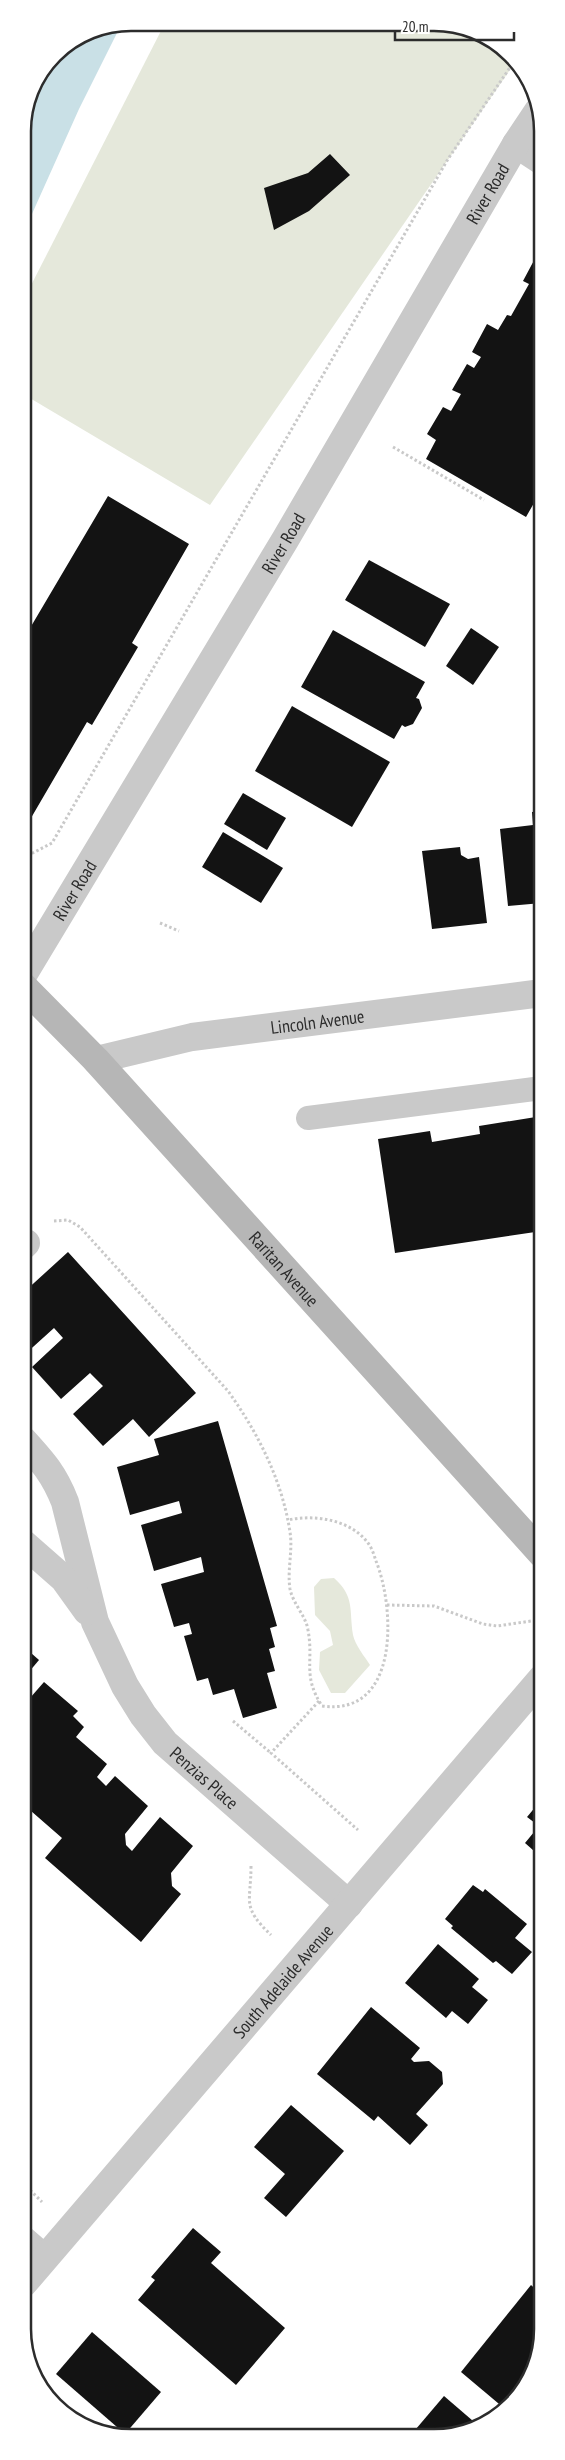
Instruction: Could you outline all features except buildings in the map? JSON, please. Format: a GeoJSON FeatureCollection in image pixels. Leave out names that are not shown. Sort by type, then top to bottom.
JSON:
{"type":"FeatureCollection","features":[{"type":"Feature","properties":{"kind":"main road","name":"Raritan Avenue"},"geometry":{"type":"LineString","coordinates":[[31,994],[96,1060],[534,1545]]}},
{"type":"Feature","properties":{"kind":"street","name":"River Road"},"geometry":{"type":"LineString","coordinates":[[31,962],[285,540],[533,118]]}},
{"type":"Feature","properties":{"kind":"street"},"geometry":{"type":"LineString","coordinates":[[516,144],[534,156]]}},
{"type":"Feature","properties":{"kind":"street","name":"Lincoln Avenue"},"geometry":{"type":"LineString","coordinates":[[96,1060],[192,1037],[534,994]]}},
{"type":"Feature","properties":{"kind":"street","name":"Penzias Place"},"geometry":{"type":"LineString","coordinates":[[31,1449],[52,1472],[59,1488],[95,1622],[125,1686],[144,1715],[165,1743],[349,1904]]}},
{"type":"Feature","properties":{"kind":"street","name":"Penzias Place"},"geometry":{"type":"LineString","coordinates":[[31,1550],[64,1579],[95,1622]]}},
{"type":"Feature","properties":{"kind":"street","name":"South Adelaide Avenue"},"geometry":{"type":"LineString","coordinates":[[31,2274],[534,1687]]}},
{"type":"Feature","properties":{"kind":"lane"},"geometry":{"type":"LineString","coordinates":[[308,1118],[534,1089]]}},
{"type":"Feature","properties":{"kind":"lane"},"geometry":{"type":"LineString","coordinates":[[31,2244],[46,2256]]}},
{"type":"Feature","properties":{"kind":"path"},"geometry":{"type":"LineString","coordinates":[[31,854],[52,843],[450,160],[511,68]]}},
{"type":"Feature","properties":{"kind":"path"},"geometry":{"type":"LineString","coordinates":[[393,447],[484,500]]}},
{"type":"Feature","properties":{"kind":"path"},"geometry":{"type":"LineString","coordinates":[[160,923],[179,931]]}},
{"type":"Feature","properties":{"kind":"path"},"geometry":{"type":"LineString","coordinates":[[31,1238],[37,1231],[55,1221],[68,1220],[80,1227],[228,1391],[245,1414],[266,1454],[284,1507],[290,1533],[290,1590],[295,1605],[308,1629],[310,1685],[322,1706],[350,1704],[361,1698],[374,1686],[381,1674],[386,1657],[387,1605],[381,1574],[369,1544],[349,1526],[323,1520],[298,1518],[288,1520]]}},
{"type":"Feature","properties":{"kind":"path"},"geometry":{"type":"LineString","coordinates":[[387,1605],[434,1606],[483,1624],[497,1626],[534,1621]]}},
{"type":"Feature","properties":{"kind":"path"},"geometry":{"type":"LineString","coordinates":[[271,1753],[318,1701]]}},
{"type":"Feature","properties":{"kind":"path"},"geometry":{"type":"LineString","coordinates":[[233,1721],[358,1830]]}},
{"type":"Feature","properties":{"kind":"path"},"geometry":{"type":"LineString","coordinates":[[249,1860],[251,1866],[249,1905],[256,1921],[271,1935]]}},
{"type":"Feature","properties":{"kind":"path"},"geometry":{"type":"LineString","coordinates":[[31,2192],[42,2202]]}},
{"type":"Feature","properties":{"kind":"shaded area"},"geometry":{"type":"Polygon","coordinates":[[[161,31],[446,32],[472,39],[484,45],[511,68],[210,505],[31,399],[31,285],[161,31]]]}},
{"type":"Feature","properties":{"kind":"shaded area"},"geometry":{"type":"Polygon","coordinates":[[[334,1578],[341,1585],[348,1598],[354,1639],[370,1665],[345,1693],[331,1693],[319,1670],[320,1652],[333,1645],[330,1631],[315,1615],[314,1587],[321,1579],[334,1578]]]}},
{"type":"Feature","properties":{"kind":"water"},"geometry":{"type":"Polygon","coordinates":[[[117,32],[79,109],[31,216],[31,125],[33,112],[42,87],[56,65],[65,56],[87,42],[117,32]]]}}]}
